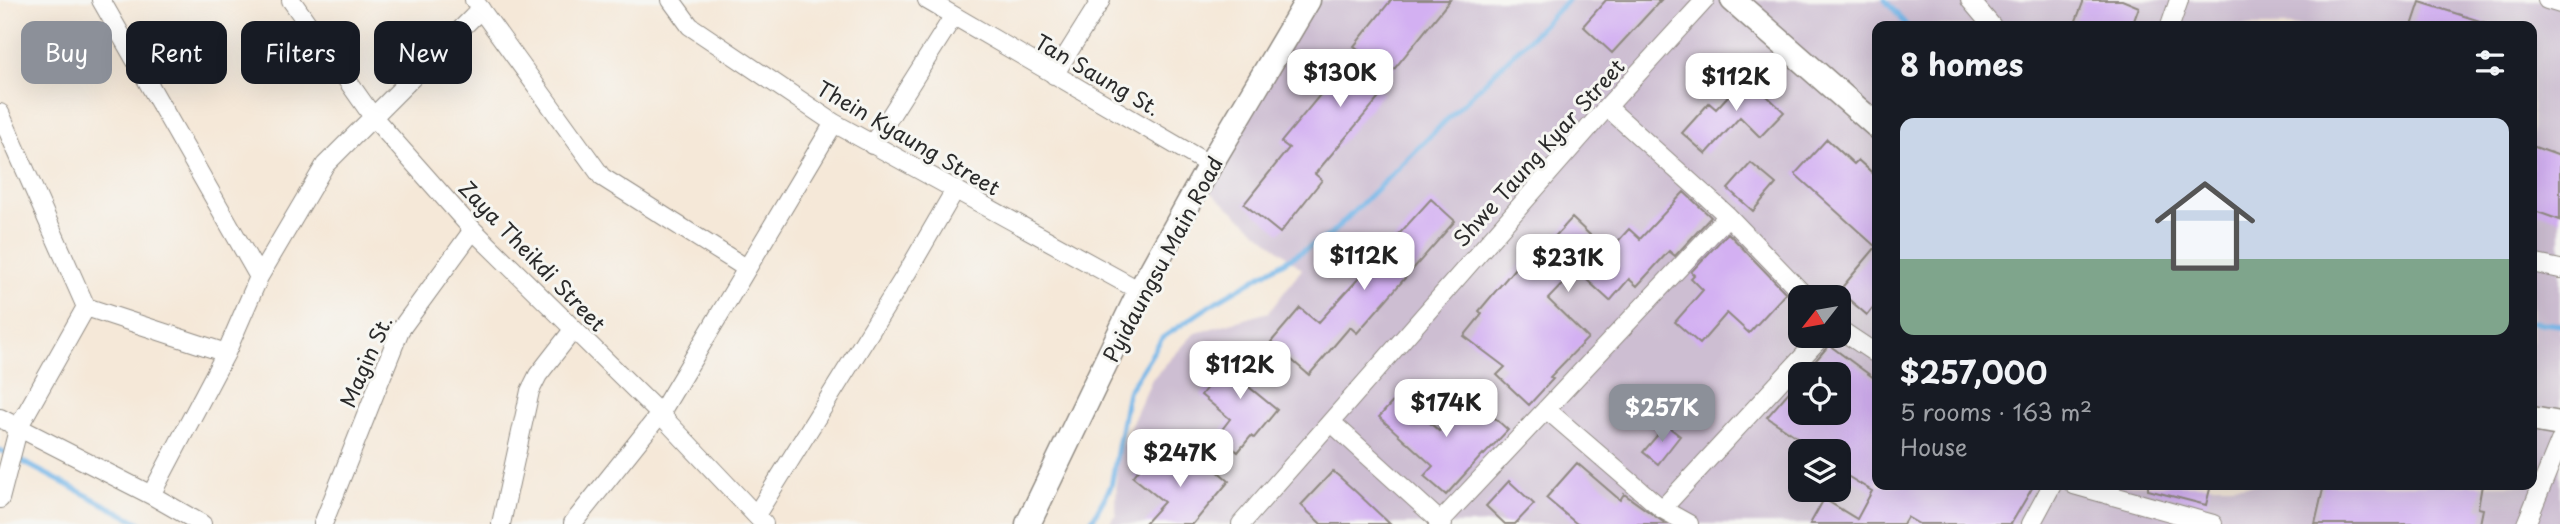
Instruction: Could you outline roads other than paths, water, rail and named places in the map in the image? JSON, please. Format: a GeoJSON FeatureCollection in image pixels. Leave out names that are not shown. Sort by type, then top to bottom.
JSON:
{"type":"FeatureCollection","features":[{"type":"Feature","properties":{"kind":"main road","name":"Pyidaungsu Main Road"},"geometry":{"type":"LineString","coordinates":[[1028,524],[1140,291],[1210,165],[1308,0]]}},
{"type":"Feature","properties":{"kind":"main road"},"geometry":{"type":"LineString","coordinates":[[1733,0],[1872,122]]}},
{"type":"Feature","properties":{"kind":"main road"},"geometry":{"type":"LineString","coordinates":[[2537,420],[2560,424]]}},
{"type":"Feature","properties":{"kind":"street"},"geometry":{"type":"LineString","coordinates":[[101,0],[259,276]]}},
{"type":"Feature","properties":{"kind":"street","name":"Zaya Theikdi Street"},"geometry":{"type":"LineString","coordinates":[[291,0],[373,117],[473,230],[660,414],[760,520]]}},
{"type":"Feature","properties":{"kind":"street","name":"Thein Kyaung Street"},"geometry":{"type":"LineString","coordinates":[[671,0],[690,26],[834,124],[1140,291]]}},
{"type":"Feature","properties":{"kind":"street"},"geometry":{"type":"LineString","coordinates":[[1054,75],[1101,0]]}},
{"type":"Feature","properties":{"kind":"street","name":"Shwe Taung Kyar Street"},"geometry":{"type":"LineString","coordinates":[[1241,524],[1607,107],[1705,0]]}},
{"type":"Feature","properties":{"kind":"street"},"geometry":{"type":"LineString","coordinates":[[1970,0],[1988,21]]}},
{"type":"Feature","properties":{"kind":"street"},"geometry":{"type":"LineString","coordinates":[[2172,21],[2179,0]]}},
{"type":"Feature","properties":{"kind":"street"},"geometry":{"type":"LineString","coordinates":[[2547,0],[2560,4]]}},
{"type":"Feature","properties":{"kind":"street","name":"Tan Saung St."},"geometry":{"type":"LineString","coordinates":[[933,2],[953,17],[1210,165]]}},
{"type":"Feature","properties":{"kind":"street"},"geometry":{"type":"LineString","coordinates":[[151,495],[226,353],[259,276],[325,165],[477,5],[602,177],[746,268]]}},
{"type":"Feature","properties":{"kind":"street"},"geometry":{"type":"LineString","coordinates":[[872,145],[953,17]]}},
{"type":"Feature","properties":{"kind":"street"},"geometry":{"type":"LineString","coordinates":[[1607,107],[1728,216],[1794,285]]}},
{"type":"Feature","properties":{"kind":"street"},"geometry":{"type":"LineString","coordinates":[[0,113],[86,307],[226,353]]}},
{"type":"Feature","properties":{"kind":"street"},"geometry":{"type":"LineString","coordinates":[[573,523],[660,414],[834,124]]}},
{"type":"Feature","properties":{"kind":"street"},"geometry":{"type":"LineString","coordinates":[[760,520],[955,190]]}},
{"type":"Feature","properties":{"kind":"street"},"geometry":{"type":"LineString","coordinates":[[1331,422],[1440,523],[1728,216]]}},
{"type":"Feature","properties":{"kind":"street","name":"Magin St."},"geometry":{"type":"LineString","coordinates":[[323,524],[400,330],[473,230]]}},
{"type":"Feature","properties":{"kind":"street"},"geometry":{"type":"LineString","coordinates":[[2537,264],[2560,269]]}},
{"type":"Feature","properties":{"kind":"street"},"geometry":{"type":"LineString","coordinates":[[0,499],[16,435],[86,307]]}},
{"type":"Feature","properties":{"kind":"street"},"geometry":{"type":"LineString","coordinates":[[501,524],[530,391],[538,375],[573,330]]}},
{"type":"Feature","properties":{"kind":"street"},"geometry":{"type":"LineString","coordinates":[[1852,338],[1872,351]]}},
{"type":"Feature","properties":{"kind":"street"},"geometry":{"type":"LineString","coordinates":[[1662,509],[1811,348]]}},
{"type":"Feature","properties":{"kind":"street"},"geometry":{"type":"LineString","coordinates":[[1546,409],[1662,509],[1689,524]]}},
{"type":"Feature","properties":{"kind":"street"},"geometry":{"type":"LineString","coordinates":[[0,418],[16,435],[151,495],[202,524]]}},
{"type":"Feature","properties":{"kind":"street"},"geometry":{"type":"LineString","coordinates":[[2526,524],[2560,441]]}},
{"type":"Feature","properties":{"kind":"street"},"geometry":{"type":"LineString","coordinates":[[2031,524],[2049,490]]}},
{"type":"Feature","properties":{"kind":"street"},"geometry":{"type":"LineString","coordinates":[[2092,490],[2208,523]]}},
{"type":"Feature","properties":{"kind":"waterway"},"geometry":{"type":"LineString","coordinates":[[1090,524],[1111,486],[1128,392],[1162,338],[1217,301],[1330,235],[1568,0]]}},
{"type":"Feature","properties":{"kind":"waterway"},"geometry":{"type":"LineString","coordinates":[[1885,0],[1903,21]]}},
{"type":"Feature","properties":{"kind":"waterway"},"geometry":{"type":"LineString","coordinates":[[2537,323],[2560,325]]}},
{"type":"Feature","properties":{"kind":"waterway"},"geometry":{"type":"LineString","coordinates":[[0,450],[142,524]]}}]}
